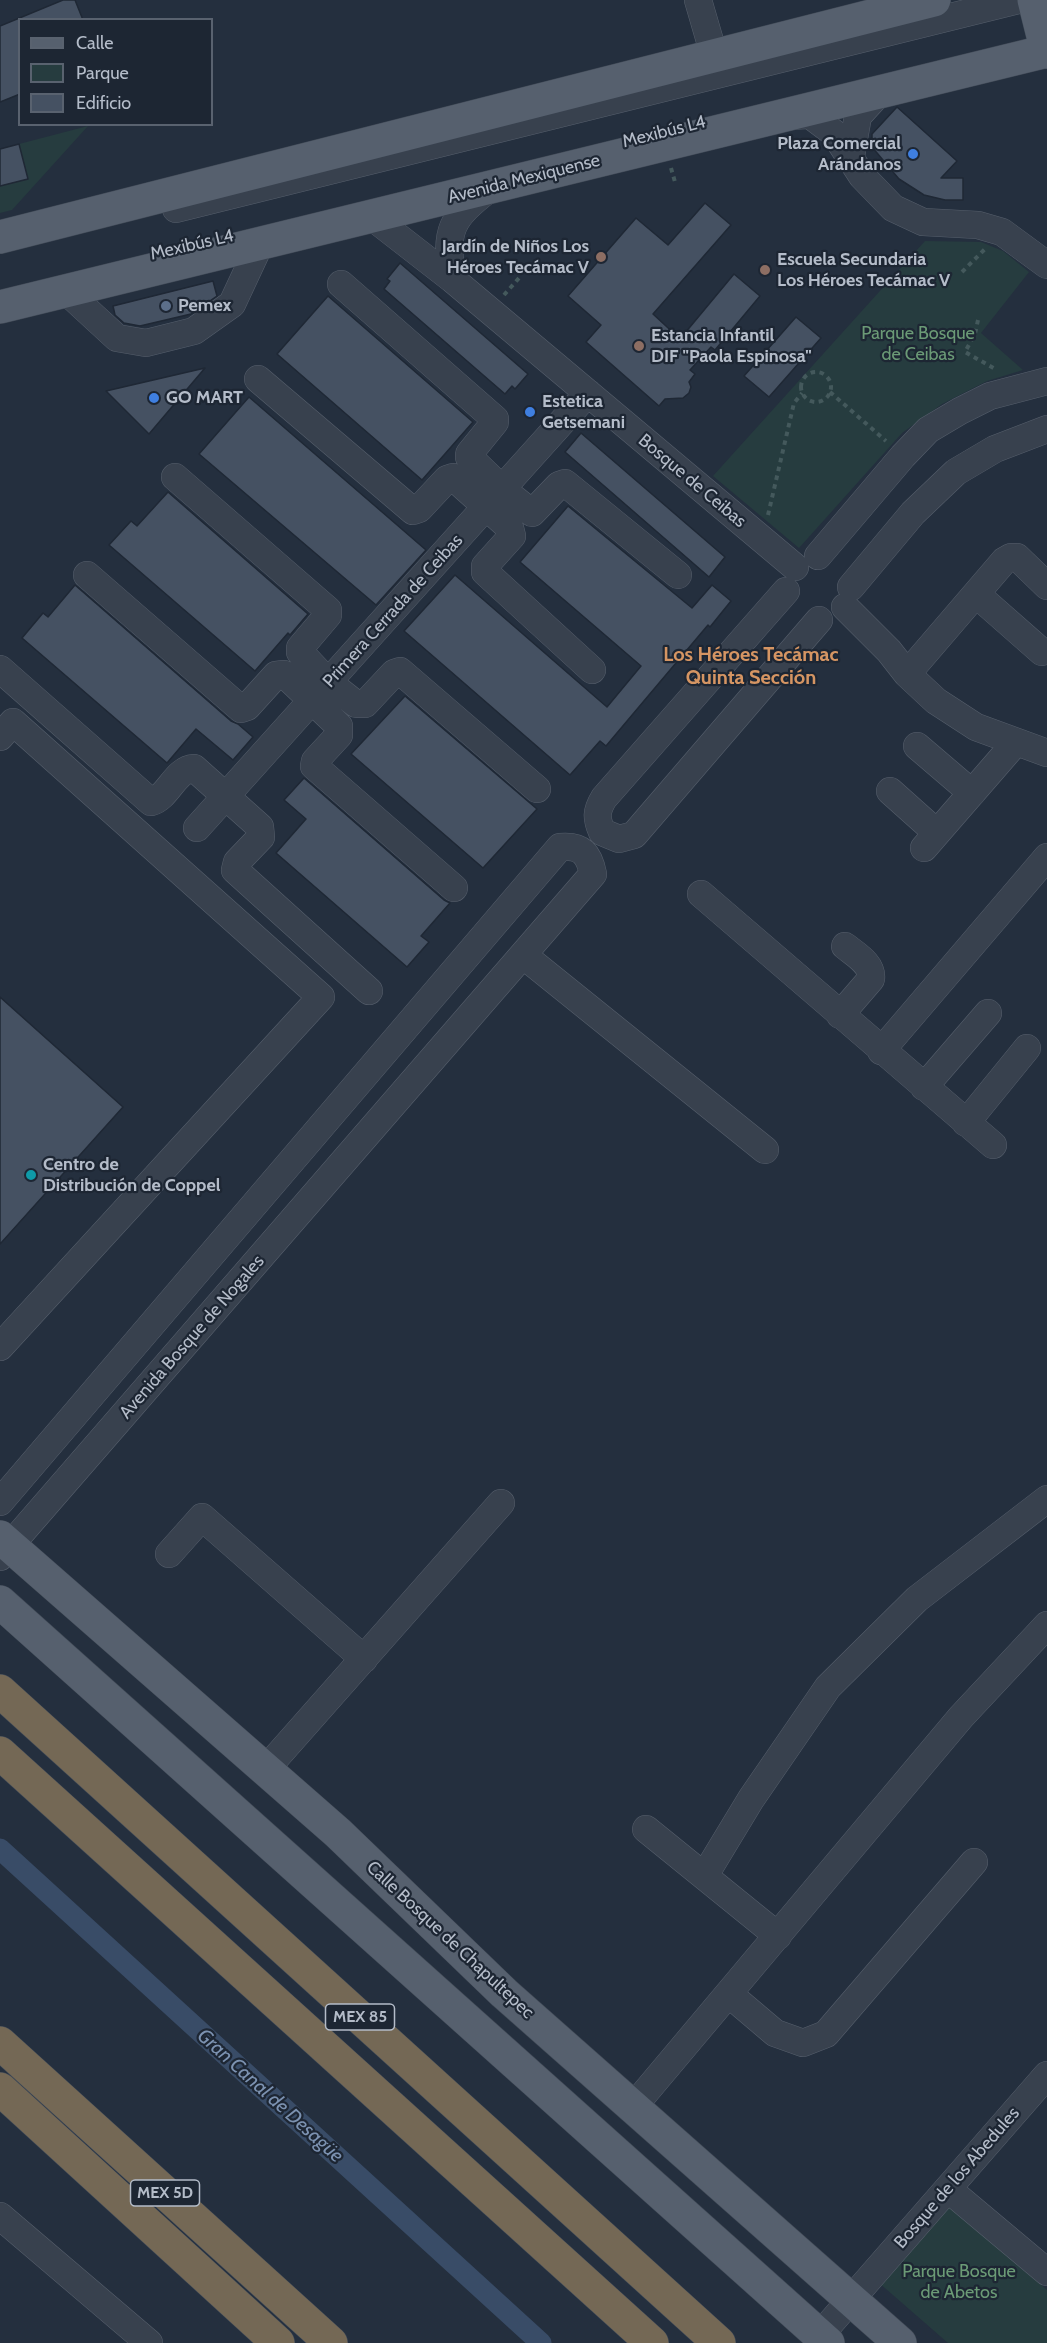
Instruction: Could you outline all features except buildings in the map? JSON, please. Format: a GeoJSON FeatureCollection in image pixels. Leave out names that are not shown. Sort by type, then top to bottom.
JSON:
{"type":"FeatureCollection","features":[{"type":"Feature","properties":{"kind":"highway","name":"MEX 85"},"geometry":{"type":"LineString","coordinates":[[0,1691],[719,2343]]}},
{"type":"Feature","properties":{"kind":"highway","name":"MEX 85"},"geometry":{"type":"LineString","coordinates":[[0,1753],[652,2343]]}},
{"type":"Feature","properties":{"kind":"highway","name":"MEX 5D"},"geometry":{"type":"LineString","coordinates":[[0,2043],[331,2343]]}},
{"type":"Feature","properties":{"kind":"highway","name":"MEX 5D"},"geometry":{"type":"LineString","coordinates":[[0,2089],[278,2343]]}},
{"type":"Feature","properties":{"kind":"main road"},"geometry":{"type":"LineString","coordinates":[[0,237],[934,0]]}},
{"type":"Feature","properties":{"kind":"main road"},"geometry":{"type":"LineString","coordinates":[[1034,0],[1046,43]]}},
{"type":"Feature","properties":{"kind":"main road","name":"Avenida Mexiquense"},"geometry":{"type":"LineString","coordinates":[[0,307],[879,93],[1046,43]]}},
{"type":"Feature","properties":{"kind":"main road","name":"Calle Bosque de Chapultepec"},"geometry":{"type":"LineString","coordinates":[[3,1546],[338,1833],[504,1993],[900,2343]]}},
{"type":"Feature","properties":{"kind":"main road"},"geometry":{"type":"LineString","coordinates":[[0,1602],[824,2339]]}},
{"type":"Feature","properties":{"kind":"street"},"geometry":{"type":"LineString","coordinates":[[699,0],[714,55]]}},
{"type":"Feature","properties":{"kind":"street"},"geometry":{"type":"LineString","coordinates":[[0,253],[1019,0]]}},
{"type":"Feature","properties":{"kind":"street","name":"Mexibús L4"},"geometry":{"type":"LineString","coordinates":[[0,290],[1046,43]]}},
{"type":"Feature","properties":{"kind":"street"},"geometry":{"type":"LineString","coordinates":[[851,156],[858,116],[879,93]]}},
{"type":"Feature","properties":{"kind":"street"},"geometry":{"type":"LineString","coordinates":[[784,116],[810,115],[834,133],[851,156],[861,176],[893,208],[924,222],[978,225],[1002,232],[1047,265]]}},
{"type":"Feature","properties":{"kind":"street"},"geometry":{"type":"LineString","coordinates":[[452,279],[447,249],[450,230],[464,208],[490,188]]}},
{"type":"Feature","properties":{"kind":"street","name":"Bosque de Ceibas"},"geometry":{"type":"LineString","coordinates":[[371,216],[452,279],[800,571]]}},
{"type":"Feature","properties":{"kind":"street"},"geometry":{"type":"LineString","coordinates":[[66,291],[117,338],[146,343],[194,331],[232,304],[260,244]]}},
{"type":"Feature","properties":{"kind":"street"},"geometry":{"type":"LineString","coordinates":[[341,284],[495,419],[469,457],[494,498],[512,536],[485,566],[485,572],[592,670]]}},
{"type":"Feature","properties":{"kind":"street"},"geometry":{"type":"LineString","coordinates":[[258,379],[413,511],[419,509],[450,477],[532,513],[559,485],[565,483],[678,575]]}},
{"type":"Feature","properties":{"kind":"street"},"geometry":{"type":"LineString","coordinates":[[819,620],[634,835],[619,839],[602,832],[596,819],[599,805],[604,798],[800,571],[928,430],[990,396],[1035,383]]}},
{"type":"Feature","properties":{"kind":"street","name":"Primera Cerrada de Ceibas"},"geometry":{"type":"LineString","coordinates":[[197,828],[588,393]]}},
{"type":"Feature","properties":{"kind":"street"},"geometry":{"type":"LineString","coordinates":[[800,571],[792,606],[803,617],[819,620],[834,617],[913,513],[956,472],[995,449],[1047,429]]}},
{"type":"Feature","properties":{"kind":"street"},"geometry":{"type":"LineString","coordinates":[[175,477],[328,610],[328,615],[300,648],[340,730],[339,735],[315,760],[314,766],[454,888]]}},
{"type":"Feature","properties":{"kind":"street"},"geometry":{"type":"LineString","coordinates":[[907,674],[1005,561],[1011,557],[1017,557],[1047,586]]}},
{"type":"Feature","properties":{"kind":"street"},"geometry":{"type":"LineString","coordinates":[[800,571],[830,558],[841,565],[848,575],[848,597],[907,674],[936,700],[976,727],[1047,753]]}},
{"type":"Feature","properties":{"kind":"street"},"geometry":{"type":"LineString","coordinates":[[87,575],[241,708],[247,707],[280,674],[320,692],[360,705],[365,704],[394,673],[400,671],[537,789]]}},
{"type":"Feature","properties":{"kind":"street"},"geometry":{"type":"LineString","coordinates":[[976,594],[1042,652]]}},
{"type":"Feature","properties":{"kind":"street"},"geometry":{"type":"LineString","coordinates":[[0,669],[151,802],[158,800],[189,768],[194,768],[260,827],[261,837],[237,862],[235,870],[369,991]]}},
{"type":"Feature","properties":{"kind":"street"},"geometry":{"type":"LineString","coordinates":[[0,737],[14,722],[321,997],[0,1347]]}},
{"type":"Feature","properties":{"kind":"street"},"geometry":{"type":"LineString","coordinates":[[890,791],[931,840],[1016,742]]}},
{"type":"Feature","properties":{"kind":"street"},"geometry":{"type":"LineString","coordinates":[[917,746],[972,793]]}},
{"type":"Feature","properties":{"kind":"street","name":"Avenida Bosque de Nogales"},"geometry":{"type":"LineString","coordinates":[[3,1546],[44,1507],[593,874],[591,863],[583,851],[573,846],[560,847],[8,1492],[44,1507]]}},
{"type":"Feature","properties":{"kind":"street"},"geometry":{"type":"LineString","coordinates":[[881,1051],[1047,857]]}},
{"type":"Feature","properties":{"kind":"street"},"geometry":{"type":"LineString","coordinates":[[701,894],[993,1145]]}},
{"type":"Feature","properties":{"kind":"street"},"geometry":{"type":"LineString","coordinates":[[840,1015],[871,979],[872,972],[869,966],[845,946]]}},
{"type":"Feature","properties":{"kind":"street"},"geometry":{"type":"LineString","coordinates":[[523,954],[765,1150]]}},
{"type":"Feature","properties":{"kind":"street"},"geometry":{"type":"LineString","coordinates":[[450,976],[482,1003]]}},
{"type":"Feature","properties":{"kind":"street"},"geometry":{"type":"LineString","coordinates":[[924,1088],[988,1013]]}},
{"type":"Feature","properties":{"kind":"street"},"geometry":{"type":"LineString","coordinates":[[966,1123],[1027,1048]]}},
{"type":"Feature","properties":{"kind":"street"},"geometry":{"type":"LineString","coordinates":[[308,1142],[339,1166]]}},
{"type":"Feature","properties":{"kind":"street"},"geometry":{"type":"LineString","coordinates":[[705,1875],[751,1799],[828,1687],[917,1599],[1047,1499]]}},
{"type":"Feature","properties":{"kind":"street"},"geometry":{"type":"LineString","coordinates":[[265,1770],[501,1503]]}},
{"type":"Feature","properties":{"kind":"street"},"geometry":{"type":"LineString","coordinates":[[169,1554],[202,1516],[364,1659]]}},
{"type":"Feature","properties":{"kind":"street"},"geometry":{"type":"LineString","coordinates":[[633,2107],[961,1717],[1047,1625]]}},
{"type":"Feature","properties":{"kind":"street"},"geometry":{"type":"LineString","coordinates":[[646,1829],[778,1936]]}},
{"type":"Feature","properties":{"kind":"street"},"geometry":{"type":"LineString","coordinates":[[729,1994],[775,2033],[803,2043],[826,2034],[974,1862]]}},
{"type":"Feature","properties":{"kind":"street","name":"Bosque de los Abedules"},"geometry":{"type":"LineString","coordinates":[[824,2339],[852,2300],[1047,2075]]}},
{"type":"Feature","properties":{"kind":"street"},"geometry":{"type":"LineString","coordinates":[[948,2189],[1047,2272]]}},
{"type":"Feature","properties":{"kind":"street"},"geometry":{"type":"LineString","coordinates":[[0,2216],[148,2343]]}},
{"type":"Feature","properties":{"kind":"path"},"geometry":{"type":"LineString","coordinates":[[978,320],[975,334],[965,352],[1035,383]]}},
{"type":"Feature","properties":{"kind":"path"},"geometry":{"type":"LineString","coordinates":[[820,372],[831,382],[830,392],[824,400],[814,402],[802,393],[803,379],[810,373],[820,372]]}},
{"type":"Feature","properties":{"kind":"path"},"geometry":{"type":"LineString","coordinates":[[830,392],[903,456]]}},
{"type":"Feature","properties":{"kind":"path"},"geometry":{"type":"LineString","coordinates":[[766,542],[769,507],[794,403],[802,393]]}},
{"type":"Feature","properties":{"kind":"green space"},"geometry":{"type":"Polygon","coordinates":[[[88,126],[12,210],[0,213],[0,186],[28,179],[19,144],[88,126]]]}},
{"type":"Feature","properties":{"kind":"green space","name":"Parque Bosque de Ceibas"},"geometry":{"type":"Polygon","coordinates":[[[925,241],[981,242],[1003,251],[1029,272],[981,333],[1023,370],[987,381],[942,404],[902,433],[799,548],[713,476],[925,241]]]}},
{"type":"Feature","properties":{"kind":"green space","name":"Parque Bosque de Abetos"},"geometry":{"type":"Polygon","coordinates":[[[949,2203],[1047,2290],[1047,2343],[948,2343],[878,2282],[949,2203]]]}},
{"type":"Feature","properties":{"kind":"waterway","name":"Gran Canal de Desagüe"},"geometry":{"type":"LineString","coordinates":[[0,1849],[541,2343]]}},
{"type":"Feature","properties":{"kind":"place","name":"Plaza Comercial Arándanos"},"geometry":{"type":"Point","coordinates":[913,154]}},
{"type":"Feature","properties":{"kind":"place","name":"Jardín de Niños Los Héroes Tecámac V"},"geometry":{"type":"Point","coordinates":[601,257]}},
{"type":"Feature","properties":{"kind":"place","name":"Escuela Secundaria Los Héroes Tecámac V"},"geometry":{"type":"Point","coordinates":[765,270]}},
{"type":"Feature","properties":{"kind":"place","name":"Pemex"},"geometry":{"type":"Point","coordinates":[166,306]}},
{"type":"Feature","properties":{"kind":"place","name":"Estancia Infantil DIF \"Paola Espinosa\""},"geometry":{"type":"Point","coordinates":[639,346]}},
{"type":"Feature","properties":{"kind":"place","name":"GO MART"},"geometry":{"type":"Point","coordinates":[154,398]}},
{"type":"Feature","properties":{"kind":"place","name":"Estetica Getsemani"},"geometry":{"type":"Point","coordinates":[530,412]}},
{"type":"Feature","properties":{"kind":"place","name":"Centro de Distribución de Coppel"},"geometry":{"type":"Point","coordinates":[31,1175]}},
{"type":"Feature","properties":{"kind":"district","name":"Los Héroes Tecámac Quinta Sección"},"geometry":{"type":"Point","coordinates":[751,666]}}]}
